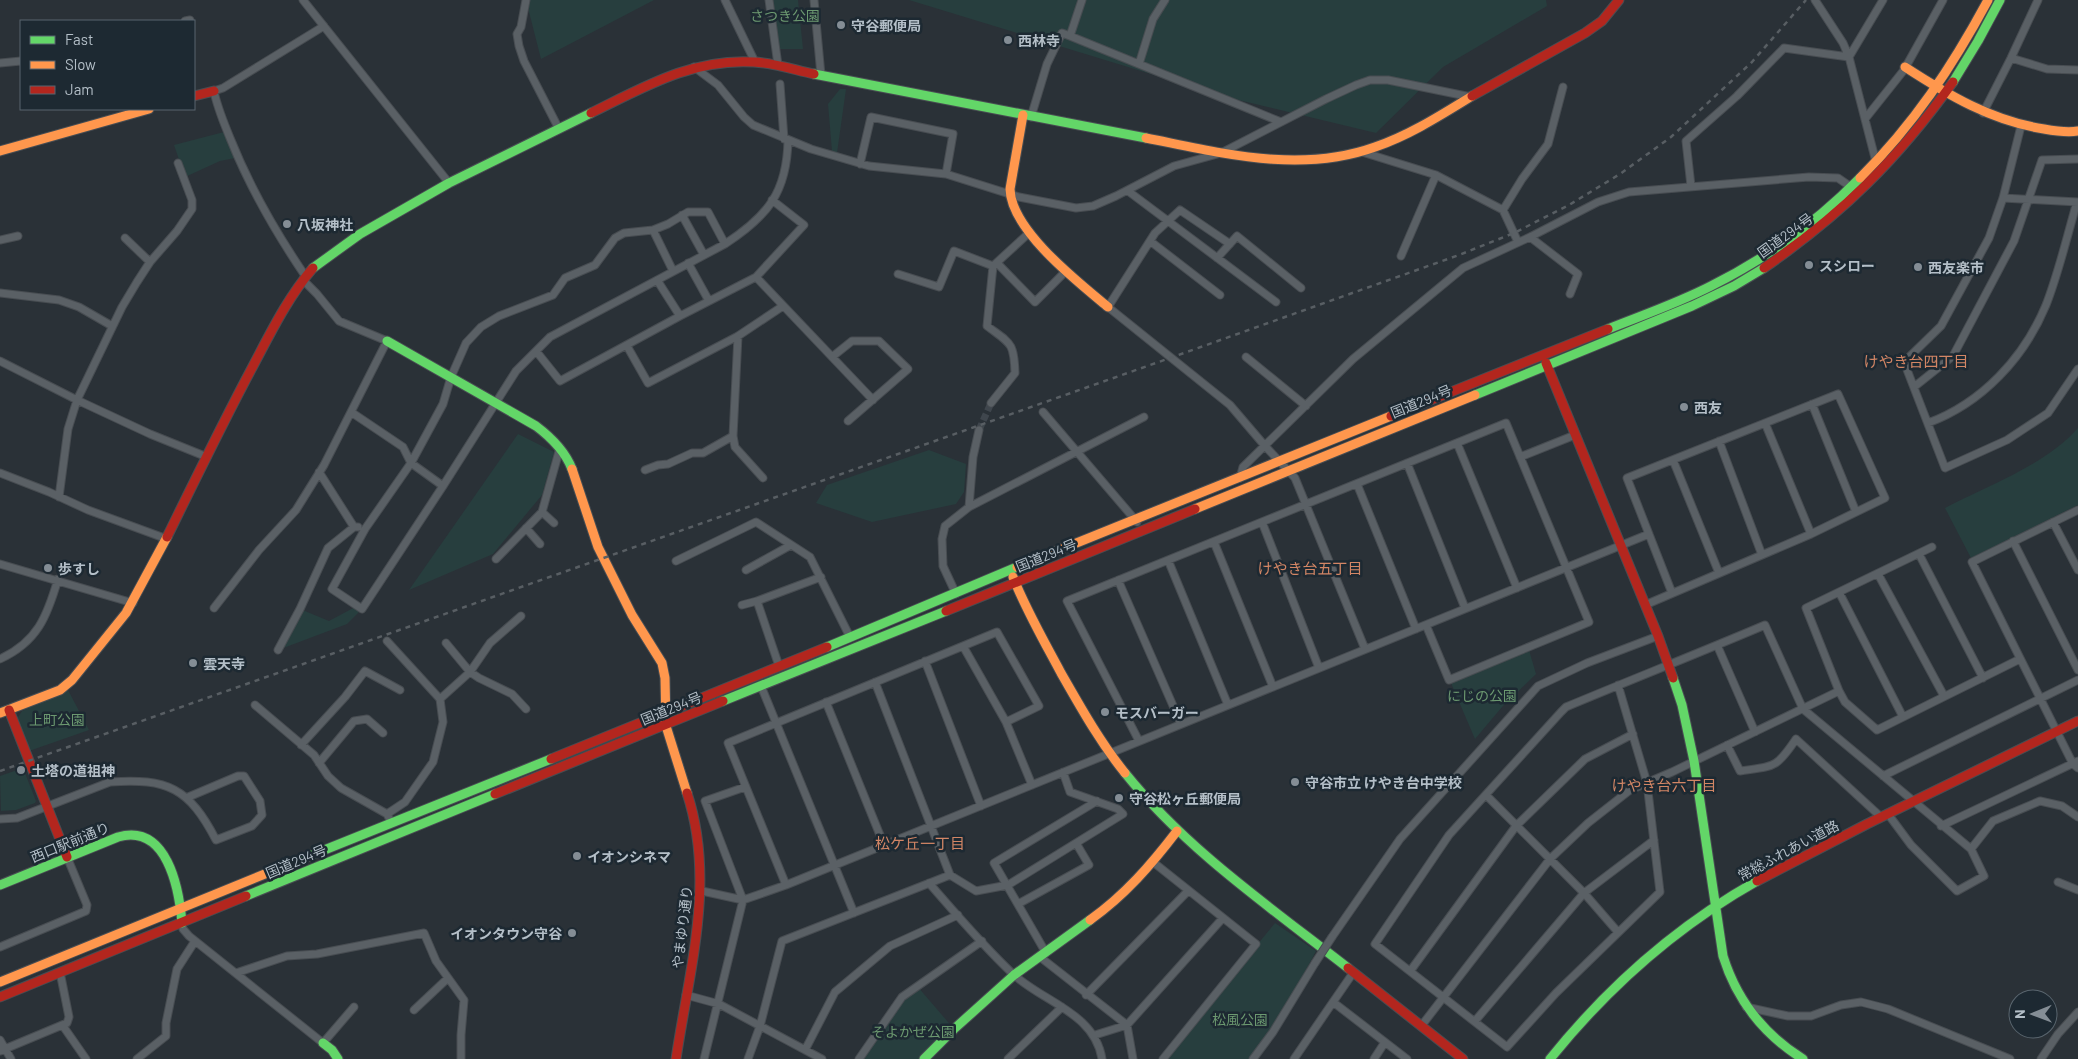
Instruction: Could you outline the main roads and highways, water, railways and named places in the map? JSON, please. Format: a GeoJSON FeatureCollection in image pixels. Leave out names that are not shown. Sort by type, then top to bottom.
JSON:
{"type":"FeatureCollection","features":[{"type":"Feature","properties":{"kind":"main road"},"geometry":{"type":"LineString","coordinates":[[67,857],[24,748],[4,712],[52,694],[72,680],[132,603],[268,336],[304,279],[315,266],[360,234],[449,183],[663,77],[694,67],[732,62],[755,62],[821,74],[1027,116],[1250,158],[1299,162],[1344,158],[1407,134],[1585,33],[1602,21],[1619,0]]}},
{"type":"Feature","properties":{"kind":"main road","name":"国道294号"},"geometry":{"type":"LineString","coordinates":[[0,982],[1717,284],[1754,262],[1806,225],[1876,162],[1901,135],[1937,88],[1966,41],[1988,0]]}},
{"type":"Feature","properties":{"kind":"main road","name":"国道294号"},"geometry":{"type":"LineString","coordinates":[[0,997],[1548,366],[1722,292],[1760,271],[1812,234],[1848,204],[1908,144],[1947,94],[1976,47],[2000,0]]}},
{"type":"Feature","properties":{"kind":"main road"},"geometry":{"type":"LineString","coordinates":[[1905,67],[1947,94],[1983,113],[2021,126],[2078,131]]}},
{"type":"Feature","properties":{"kind":"main road"},"geometry":{"type":"LineString","coordinates":[[195,96],[214,91]]}},
{"type":"Feature","properties":{"kind":"main road"},"geometry":{"type":"LineString","coordinates":[[0,151],[145,110]]}},
{"type":"Feature","properties":{"kind":"main road"},"geometry":{"type":"LineString","coordinates":[[1027,116],[1010,194],[1015,209],[1030,232],[1066,271],[1108,307]]}},
{"type":"Feature","properties":{"kind":"main road","name":"やまゆり通り"},"geometry":{"type":"LineString","coordinates":[[387,341],[536,426],[560,448],[575,476],[588,524],[603,558],[633,616],[655,648],[661,661],[664,671],[665,725],[695,822],[701,866],[702,891],[700,916],[676,1059]]}},
{"type":"Feature","properties":{"kind":"main road"},"geometry":{"type":"LineString","coordinates":[[1543,355],[1658,636],[1682,705],[1694,761],[1725,966],[1732,983],[1760,1026],[1776,1041],[1803,1059]]}},
{"type":"Feature","properties":{"kind":"main road"},"geometry":{"type":"LineString","coordinates":[[1010,570],[1037,628],[1079,705],[1110,753],[1177,831],[1463,1059]]}},
{"type":"Feature","properties":{"kind":"main road","name":"常総ふれあい道路"},"geometry":{"type":"LineString","coordinates":[[1550,1059],[1585,1017],[1654,951],[1716,906],[1778,870],[1885,815],[2078,721]]}},
{"type":"Feature","properties":{"kind":"main road"},"geometry":{"type":"LineString","coordinates":[[924,1059],[1014,975],[1110,906],[1132,886],[1177,831]]}},
{"type":"Feature","properties":{"kind":"main road","name":"西口駅前通り"},"geometry":{"type":"LineString","coordinates":[[0,885],[122,836],[142,836],[149,839],[164,855],[179,893],[182,923]]}},
{"type":"Feature","properties":{"kind":"main road"},"geometry":{"type":"LineString","coordinates":[[323,1044],[332,1050],[338,1059]]}},
{"type":"Feature","properties":{"kind":"tunnel"},"geometry":{"type":"LineString","coordinates":[[979,430],[991,403]]}},
{"type":"Feature","properties":{"kind":"railway"},"geometry":{"type":"LineString","coordinates":[[0,771],[1170,358],[1459,255],[1514,233],[1569,205],[1620,174],[1671,137],[1752,62],[1806,0]]}},
{"type":"Feature","properties":{"kind":"place","name":"守谷郵便局"},"geometry":{"type":"Point","coordinates":[841,25]}},
{"type":"Feature","properties":{"kind":"place","name":"西林寺"},"geometry":{"type":"Point","coordinates":[1008,40]}},
{"type":"Feature","properties":{"kind":"place","name":"八坂神社"},"geometry":{"type":"Point","coordinates":[287,224]}},
{"type":"Feature","properties":{"kind":"place","name":"スシロー"},"geometry":{"type":"Point","coordinates":[1809,265]}},
{"type":"Feature","properties":{"kind":"place","name":"西友楽市"},"geometry":{"type":"Point","coordinates":[1918,267]}},
{"type":"Feature","properties":{"kind":"place","name":"西友"},"geometry":{"type":"Point","coordinates":[1684,407]}},
{"type":"Feature","properties":{"kind":"place","name":"歩すし"},"geometry":{"type":"Point","coordinates":[48,568]}},
{"type":"Feature","properties":{"kind":"place","name":"雲天寺"},"geometry":{"type":"Point","coordinates":[193,663]}},
{"type":"Feature","properties":{"kind":"place","name":"モスバーガー"},"geometry":{"type":"Point","coordinates":[1105,712]}},
{"type":"Feature","properties":{"kind":"place","name":"土塔の道祖神"},"geometry":{"type":"Point","coordinates":[21,770]}},
{"type":"Feature","properties":{"kind":"place","name":"守谷市立 けやき台中学校"},"geometry":{"type":"Point","coordinates":[1295,782]}},
{"type":"Feature","properties":{"kind":"place","name":"守谷松ヶ丘郵便局"},"geometry":{"type":"Point","coordinates":[1119,798]}},
{"type":"Feature","properties":{"kind":"place","name":"イオンシネマ"},"geometry":{"type":"Point","coordinates":[577,856]}},
{"type":"Feature","properties":{"kind":"place","name":"イオンタウン守谷"},"geometry":{"type":"Point","coordinates":[572,933]}},
{"type":"Feature","properties":{"kind":"district","name":"けやき台四丁目"},"geometry":{"type":"Point","coordinates":[1916,361]}},
{"type":"Feature","properties":{"kind":"district","name":"けやき台五丁目"},"geometry":{"type":"Point","coordinates":[1310,568]}},
{"type":"Feature","properties":{"kind":"district","name":"けやき台六丁目"},"geometry":{"type":"Point","coordinates":[1664,785]}},
{"type":"Feature","properties":{"kind":"district","name":"松ケ丘一丁目"},"geometry":{"type":"Point","coordinates":[920,843]}},
{"type":"Feature","properties":{"kind":"park label","name":"さつき公園"},"geometry":{"type":"Point","coordinates":[785,15]}},
{"type":"Feature","properties":{"kind":"park label","name":"にじの公園"},"geometry":{"type":"Point","coordinates":[1482,695]}},
{"type":"Feature","properties":{"kind":"park label","name":"上町公園"},"geometry":{"type":"Point","coordinates":[57,719]}},
{"type":"Feature","properties":{"kind":"park label","name":"松風公園"},"geometry":{"type":"Point","coordinates":[1240,1019]}},
{"type":"Feature","properties":{"kind":"park label","name":"そよかぜ公園"},"geometry":{"type":"Point","coordinates":[913,1031]}}]}
